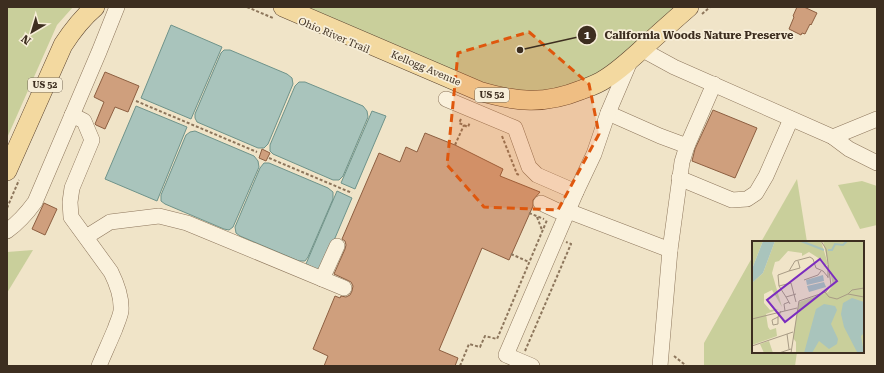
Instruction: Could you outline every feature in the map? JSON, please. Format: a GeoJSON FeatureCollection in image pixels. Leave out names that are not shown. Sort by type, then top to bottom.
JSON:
{"type":"FeatureCollection","features":[{"type":"Feature","properties":{"kind":"main road","name":"US 52"},"geometry":{"type":"LineString","coordinates":[[14,172],[63,45],[87,14],[95,7]]}},
{"type":"Feature","properties":{"kind":"main road","name":"Kellogg Avenue"},"geometry":{"type":"LineString","coordinates":[[279,13],[479,91],[515,100],[541,100],[567,96],[594,85],[606,78],[636,54],[694,12]]}},
{"type":"Feature","properties":{"kind":"street"},"geometry":{"type":"LineString","coordinates":[[7,231],[27,214],[35,202],[117,7]]}},
{"type":"Feature","properties":{"kind":"street"},"geometry":{"type":"LineString","coordinates":[[527,364],[506,355],[576,192],[594,154],[608,113],[636,54],[674,67],[791,118],[833,137],[849,149],[877,163]]}},
{"type":"Feature","properties":{"kind":"street"},"geometry":{"type":"LineString","coordinates":[[660,366],[670,250],[682,162],[687,146],[714,84]]}},
{"type":"Feature","properties":{"kind":"street"},"geometry":{"type":"LineString","coordinates":[[446,99],[515,128],[529,167],[537,175],[576,192]]}},
{"type":"Feature","properties":{"kind":"street"},"geometry":{"type":"LineString","coordinates":[[608,113],[687,146]]}},
{"type":"Feature","properties":{"kind":"street"},"geometry":{"type":"LineString","coordinates":[[72,115],[84,121],[92,140],[72,188],[70,202],[71,217],[111,272],[117,286],[121,303],[121,312],[118,322],[99,366]]}},
{"type":"Feature","properties":{"kind":"street"},"geometry":{"type":"LineString","coordinates":[[680,178],[732,200],[747,199],[756,193],[766,176],[791,118]]}},
{"type":"Feature","properties":{"kind":"street"},"geometry":{"type":"LineString","coordinates":[[833,137],[877,119]]}},
{"type":"Feature","properties":{"kind":"street"},"geometry":{"type":"LineString","coordinates":[[539,210],[568,211],[670,250]]}},
{"type":"Feature","properties":{"kind":"street"},"geometry":{"type":"LineString","coordinates":[[86,237],[110,222],[159,216],[187,223],[344,288]]}},
{"type":"Feature","properties":{"kind":"street"},"geometry":{"type":"LineString","coordinates":[[322,279],[336,246]]}},
{"type":"Feature","properties":{"kind":"path"},"geometry":{"type":"LineString","coordinates":[[247,7],[279,13]]}},
{"type":"Feature","properties":{"kind":"path"},"geometry":{"type":"LineString","coordinates":[[694,12],[710,7]]}},
{"type":"Feature","properties":{"kind":"path"},"geometry":{"type":"LineString","coordinates":[[136,101],[257,152]]}},
{"type":"Feature","properties":{"kind":"path"},"geometry":{"type":"LineString","coordinates":[[455,145],[464,125]]}},
{"type":"Feature","properties":{"kind":"path"},"geometry":{"type":"LineString","coordinates":[[269,158],[352,193]]}},
{"type":"Feature","properties":{"kind":"path"},"geometry":{"type":"LineString","coordinates":[[7,208],[14,172]]}},
{"type":"Feature","properties":{"kind":"path"},"geometry":{"type":"LineString","coordinates":[[529,213],[539,210]]}},
{"type":"Feature","properties":{"kind":"path"},"geometry":{"type":"LineString","coordinates":[[539,210],[547,220],[552,223]]}},
{"type":"Feature","properties":{"kind":"path"},"geometry":{"type":"LineString","coordinates":[[539,210],[542,231]]}},
{"type":"Feature","properties":{"kind":"path"},"geometry":{"type":"LineString","coordinates":[[460,366],[469,344],[480,347],[486,336],[497,340],[547,220]]}},
{"type":"Feature","properties":{"kind":"path"},"geometry":{"type":"LineString","coordinates":[[527,364],[571,244],[562,240]]}},
{"type":"Feature","properties":{"kind":"path"},"geometry":{"type":"LineString","coordinates":[[511,254],[529,262]]}},
{"type":"Feature","properties":{"kind":"highlighted area"},"geometry":{"type":"Polygon","coordinates":[[[529,32],[589,84],[599,134],[558,210],[484,207],[447,165],[458,53],[529,32]]]}},
{"type":"Feature","properties":{"kind":"green space"},"geometry":{"type":"Polygon","coordinates":[[[7,7],[73,7],[57,25],[7,138],[7,7]]]}},
{"type":"Feature","properties":{"kind":"green space"},"geometry":{"type":"Polygon","coordinates":[[[283,7],[689,7],[606,78],[515,100],[283,7]]]}},
{"type":"Feature","properties":{"kind":"green space"},"geometry":{"type":"Polygon","coordinates":[[[797,179],[807,241],[762,241],[797,179]]]}},
{"type":"Feature","properties":{"kind":"green space"},"geometry":{"type":"Polygon","coordinates":[[[862,181],[877,186],[877,225],[860,229],[838,185],[862,181]]]}},
{"type":"Feature","properties":{"kind":"green space"},"geometry":{"type":"Polygon","coordinates":[[[33,250],[7,293],[7,252],[33,250]]]}},
{"type":"Feature","properties":{"kind":"green space"},"geometry":{"type":"Polygon","coordinates":[[[752,258],[752,353],[797,353],[795,366],[704,366],[704,343],[752,258]]]}},
{"type":"Feature","properties":{"kind":"water"},"geometry":{"type":"Polygon","coordinates":[[[171,25],[222,47],[191,119],[141,98],[171,25]]]}},
{"type":"Feature","properties":{"kind":"water"},"geometry":{"type":"Polygon","coordinates":[[[224,50],[230,50],[287,74],[292,78],[293,84],[268,144],[264,148],[258,148],[197,122],[195,118],[195,114],[221,53],[224,50]]]}},
{"type":"Feature","properties":{"kind":"water"},"geometry":{"type":"Polygon","coordinates":[[[299,82],[305,82],[363,106],[367,111],[368,117],[343,176],[339,180],[333,180],[273,154],[270,151],[270,145],[295,86],[299,82]]]}},
{"type":"Feature","properties":{"kind":"water"},"geometry":{"type":"Polygon","coordinates":[[[136,106],[187,127],[157,201],[105,179],[136,106]]]}},
{"type":"Feature","properties":{"kind":"water"},"geometry":{"type":"Polygon","coordinates":[[[372,111],[386,116],[355,189],[341,183],[372,111]]]}},
{"type":"Feature","properties":{"kind":"water"},"geometry":{"type":"Polygon","coordinates":[[[195,131],[254,156],[258,161],[259,167],[233,227],[229,230],[161,201],[161,195],[186,135],[195,131]]]}},
{"type":"Feature","properties":{"kind":"water"},"geometry":{"type":"Polygon","coordinates":[[[264,163],[269,163],[328,188],[333,192],[333,199],[305,261],[299,261],[236,233],[235,227],[260,168],[264,163]]]}},
{"type":"Feature","properties":{"kind":"water"},"geometry":{"type":"Polygon","coordinates":[[[337,191],[352,198],[321,271],[306,264],[337,191]]]}},
{"type":"Feature","properties":{"kind":"building"},"geometry":{"type":"Polygon","coordinates":[[[797,7],[804,7],[817,13],[805,34],[802,33],[801,35],[789,29],[797,7]]]}},
{"type":"Feature","properties":{"kind":"building"},"geometry":{"type":"Polygon","coordinates":[[[105,72],[139,86],[128,112],[115,107],[105,129],[95,124],[104,102],[94,97],[105,72]]]}},
{"type":"Feature","properties":{"kind":"building"},"geometry":{"type":"Polygon","coordinates":[[[713,110],[757,128],[735,178],[692,161],[695,149],[713,110]]]}},
{"type":"Feature","properties":{"kind":"building"},"geometry":{"type":"Polygon","coordinates":[[[425,133],[455,145],[503,169],[500,176],[540,192],[533,200],[533,206],[509,260],[482,248],[439,350],[458,358],[455,366],[324,366],[328,356],[313,349],[335,296],[340,298],[341,296],[346,297],[350,295],[352,291],[353,286],[351,282],[334,274],[346,245],[345,241],[342,239],[379,153],[400,162],[406,147],[417,152],[425,133]]]}},
{"type":"Feature","properties":{"kind":"building"},"geometry":{"type":"Polygon","coordinates":[[[262,149],[270,153],[266,161],[259,158],[262,149]]]}},
{"type":"Feature","properties":{"kind":"building"},"geometry":{"type":"Polygon","coordinates":[[[44,203],[57,209],[45,235],[32,229],[44,203]]]}},
{"type":"Feature","properties":{"kind":"place","name":"California Woods Nature Preserve"},"geometry":{"type":"Point","coordinates":[520,50]}}]}
